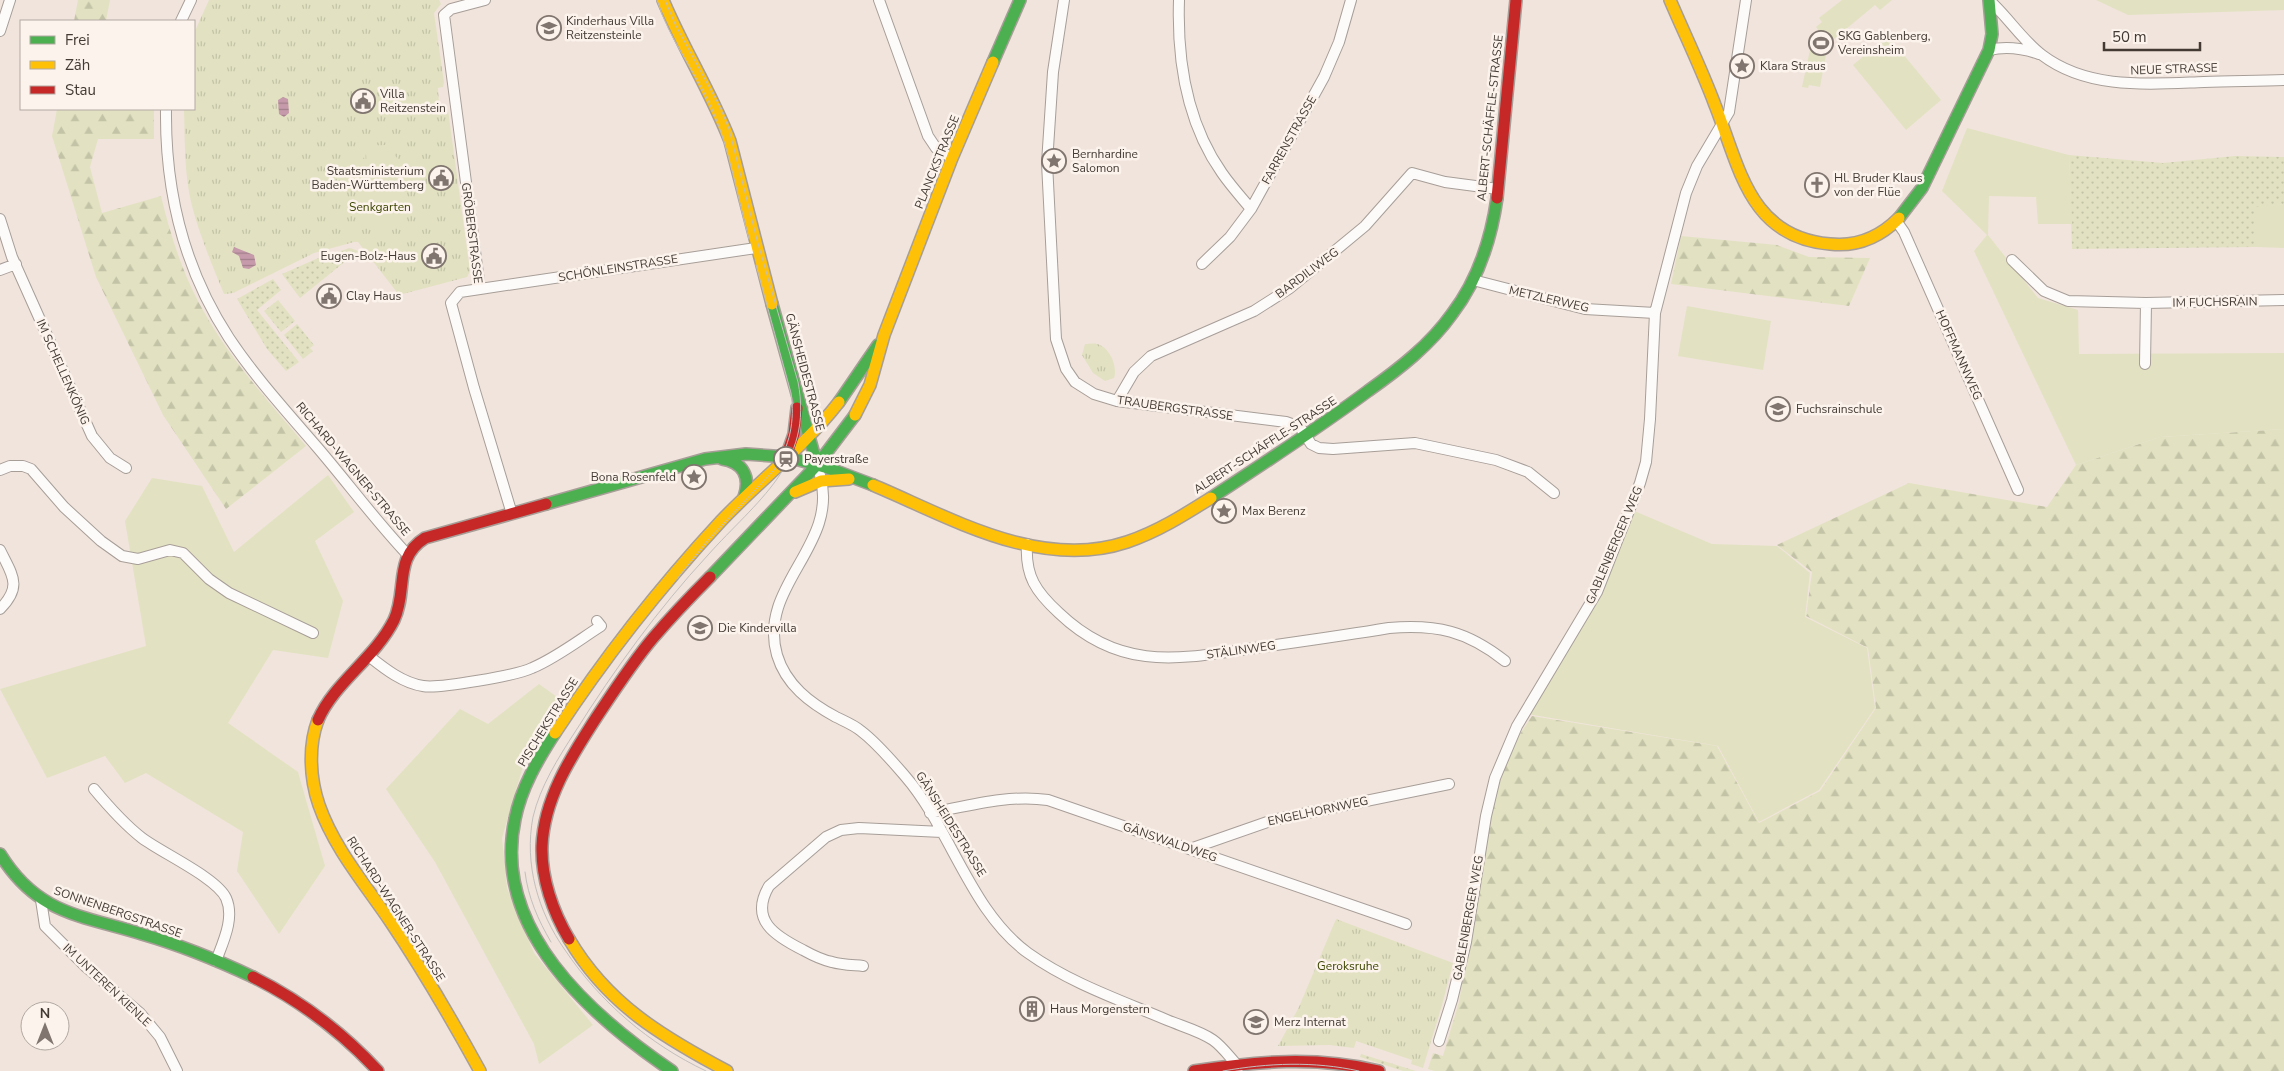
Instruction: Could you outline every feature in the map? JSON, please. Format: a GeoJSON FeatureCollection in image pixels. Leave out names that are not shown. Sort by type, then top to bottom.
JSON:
{"type":"FeatureCollection","features":[{"type":"Feature","properties":{"kind":"street"},"geometry":{"type":"LineString","coordinates":[[0,30],[10,0]]}},
{"type":"Feature","properties":{"kind":"street"},"geometry":{"type":"LineString","coordinates":[[181,20],[191,0]]}},
{"type":"Feature","properties":{"kind":"street","name":"GRÖBERSTRASSE"},"geometry":{"type":"LineString","coordinates":[[484,0],[451,9],[444,15],[480,289],[460,292],[451,303],[474,388],[512,514]]}},
{"type":"Feature","properties":{"kind":"street","name":"GÄNSHEIDESTRASSE"},"geometry":{"type":"LineString","coordinates":[[663,0],[678,37],[720,115],[730,141],[756,248],[821,481],[823,498],[816,533],[782,594],[773,625],[777,656],[793,687],[820,709],[861,731],[906,778],[930,812],[979,896],[998,923],[1026,952],[1076,982],[1208,1037],[1217,1043],[1239,1067]]}},
{"type":"Feature","properties":{"kind":"street"},"geometry":{"type":"LineString","coordinates":[[879,0],[928,136],[936,148],[952,158]]}},
{"type":"Feature","properties":{"kind":"street","name":"PLANCKSTRASSE"},"geometry":{"type":"LineString","coordinates":[[817,465],[846,429],[858,409],[872,378],[884,335],[952,158],[1020,0]]}},
{"type":"Feature","properties":{"kind":"street","name":"TRAUBERGSTRASSE"},"geometry":{"type":"LineString","coordinates":[[1064,0],[1053,72],[1046,163],[1056,339],[1066,369],[1075,382],[1094,394],[1117,401],[1286,422],[1300,426],[1314,446],[1325,448],[1404,443],[1481,456],[1528,472],[1554,493]]}},
{"type":"Feature","properties":{"kind":"street"},"geometry":{"type":"LineString","coordinates":[[1179,0],[1182,68],[1192,110],[1206,146],[1221,173],[1251,209]]}},
{"type":"Feature","properties":{"kind":"street","name":"FARRENSTRASSE"},"geometry":{"type":"LineString","coordinates":[[1202,264],[1230,237],[1251,209],[1324,77],[1339,42],[1351,0]]}},
{"type":"Feature","properties":{"kind":"street","name":"ALBERT-SCHÄFFLE-STRASSE"},"geometry":{"type":"LineString","coordinates":[[817,465],[856,478],[978,529],[1027,544],[1062,550],[1090,548],[1124,542],[1171,523],[1307,437],[1420,350],[1457,308],[1473,280],[1490,236],[1498,189],[1516,0]]}},
{"type":"Feature","properties":{"kind":"street"},"geometry":{"type":"LineString","coordinates":[[1670,0],[1746,186],[1756,204],[1768,219],[1784,232],[1804,241],[1846,245],[1880,234],[1897,222],[1911,206],[1922,188],[1989,50],[1992,34],[1989,0]]}},
{"type":"Feature","properties":{"kind":"street","name":"GABLENBERGER WEG"},"geometry":{"type":"LineString","coordinates":[[1439,1041],[1452,1000],[1466,942],[1486,816],[1495,778],[1517,726],[1597,592],[1640,483],[1646,462],[1650,419],[1655,313],[1686,193],[1697,166],[1721,122],[1729,112],[1746,0]]}},
{"type":"Feature","properties":{"kind":"street","name":"NEUE STRASSE"},"geometry":{"type":"LineString","coordinates":[[1989,0],[2005,14],[2040,54],[2060,67],[2077,74],[2124,84],[2284,80]]}},
{"type":"Feature","properties":{"kind":"street","name":"NEUE STRASSE"},"geometry":{"type":"LineString","coordinates":[[1989,50],[2002,47],[2020,48],[2040,54]]}},
{"type":"Feature","properties":{"kind":"street","name":"RICHARD-WAGNER-STRASSE"},"geometry":{"type":"LineString","coordinates":[[166,110],[166,145],[172,197],[195,273],[216,316],[265,386],[407,554],[402,570],[400,600],[395,618],[370,657],[336,695],[317,721],[311,748],[310,773],[315,796],[331,833],[351,867],[390,920],[480,1071]]}},
{"type":"Feature","properties":{"kind":"street","name":"BARDILIWEG"},"geometry":{"type":"LineString","coordinates":[[1117,401],[1130,378],[1146,360],[1254,311],[1304,278],[1364,226],[1412,174],[1416,173],[1445,182],[1498,189]]}},
{"type":"Feature","properties":{"kind":"street","name":"IM SCHELLENKÖNIG"},"geometry":{"type":"LineString","coordinates":[[0,219],[16,264],[92,436],[110,458],[126,468]]}},
{"type":"Feature","properties":{"kind":"street","name":"HOFFMANNWEG"},"geometry":{"type":"LineString","coordinates":[[1897,222],[1904,232],[2018,490]]}},
{"type":"Feature","properties":{"kind":"street","name":"SCHÖNLEINSTRASSE"},"geometry":{"type":"LineString","coordinates":[[480,289],[756,248]]}},
{"type":"Feature","properties":{"kind":"street","name":"IM FUCHSRAIN"},"geometry":{"type":"LineString","coordinates":[[2012,260],[2044,291],[2068,301],[2146,303],[2284,300]]}},
{"type":"Feature","properties":{"kind":"street"},"geometry":{"type":"LineString","coordinates":[[0,270],[16,264]]}},
{"type":"Feature","properties":{"kind":"street","name":"METZLERWEG"},"geometry":{"type":"LineString","coordinates":[[1473,280],[1585,309],[1655,313]]}},
{"type":"Feature","properties":{"kind":"street"},"geometry":{"type":"LineString","coordinates":[[2145,364],[2146,303]]}},
{"type":"Feature","properties":{"kind":"street","name":"PLANCKSTRASSE"},"geometry":{"type":"LineString","coordinates":[[808,435],[834,409],[884,335]]}},
{"type":"Feature","properties":{"kind":"street"},"geometry":{"type":"LineString","coordinates":[[785,457],[794,434],[797,411],[796,389]]}},
{"type":"Feature","properties":{"kind":"street","name":"PISCHEKSTRASSE"},"geometry":{"type":"LineString","coordinates":[[672,1071],[626,1040],[600,1017],[572,989],[545,952],[534,934],[522,907],[513,867],[512,834],[519,806],[531,775],[590,681],[677,569],[744,497],[808,435]]}},
{"type":"Feature","properties":{"kind":"street"},"geometry":{"type":"LineString","coordinates":[[407,554],[416,543],[424,538],[705,460],[739,454],[785,457],[817,465]]}},
{"type":"Feature","properties":{"kind":"street"},"geometry":{"type":"LineString","coordinates":[[705,460],[729,459],[741,466],[746,473],[748,483],[744,497]]}},
{"type":"Feature","properties":{"kind":"street"},"geometry":{"type":"LineString","coordinates":[[727,1071],[678,1046],[640,1020],[588,968],[565,934],[548,892],[543,863],[544,830],[550,801],[562,773],[624,677],[674,614],[817,465]]}},
{"type":"Feature","properties":{"kind":"street"},"geometry":{"type":"LineString","coordinates":[[0,470],[10,466],[23,466],[31,469],[64,507],[101,541],[122,556],[138,559],[170,550],[183,553],[209,579],[228,594],[313,633]]}},
{"type":"Feature","properties":{"kind":"street"},"geometry":{"type":"LineString","coordinates":[[780,502],[803,487],[821,481],[856,478]]}},
{"type":"Feature","properties":{"kind":"street"},"geometry":{"type":"LineString","coordinates":[[823,498],[828,485],[840,479]]}},
{"type":"Feature","properties":{"kind":"street","name":"STÄLINWEG"},"geometry":{"type":"LineString","coordinates":[[1027,544],[1026,560],[1028,572],[1036,589],[1050,605],[1073,626],[1095,640],[1114,649],[1132,654],[1150,658],[1177,658],[1389,628],[1418,627],[1437,628],[1464,636],[1487,647],[1505,661]]}},
{"type":"Feature","properties":{"kind":"street"},"geometry":{"type":"LineString","coordinates":[[0,550],[14,578],[11,598],[0,609]]}},
{"type":"Feature","properties":{"kind":"street"},"geometry":{"type":"LineString","coordinates":[[370,657],[384,668],[410,682],[423,686],[436,686],[513,674],[538,666],[601,626],[598,621]]}},
{"type":"Feature","properties":{"kind":"street","name":"ENGELHORNWEG"},"geometry":{"type":"LineString","coordinates":[[1190,849],[1273,820],[1449,784]]}},
{"type":"Feature","properties":{"kind":"street"},"geometry":{"type":"LineString","coordinates":[[94,789],[138,835],[205,878],[223,892],[227,899],[228,922],[216,961]]}},
{"type":"Feature","properties":{"kind":"street","name":"GÄNSWALDWEG"},"geometry":{"type":"LineString","coordinates":[[930,812],[994,801],[1032,798],[1063,804],[1406,924]]}},
{"type":"Feature","properties":{"kind":"street"},"geometry":{"type":"LineString","coordinates":[[863,966],[826,960],[778,937],[770,929],[762,916],[764,894],[769,886],[826,837],[841,830],[859,828],[942,832]]}},
{"type":"Feature","properties":{"kind":"street","name":"SONNENBERGSTRASSE"},"geometry":{"type":"LineString","coordinates":[[0,854],[17,881],[41,900],[68,912],[144,934],[216,961],[253,977],[295,999],[348,1039],[378,1071]]}},
{"type":"Feature","properties":{"kind":"street","name":"IM UNTEREN KIENLE"},"geometry":{"type":"LineString","coordinates":[[41,900],[45,926],[86,967],[140,1013],[160,1037],[177,1071]]}},
{"type":"Feature","properties":{"kind":"street"},"geometry":{"type":"LineString","coordinates":[[1194,1071],[1239,1067],[1272,1060],[1307,1059],[1339,1062],[1379,1071]]}},
{"type":"Feature","properties":{"kind":"green space"},"geometry":{"type":"Polygon","coordinates":[[[78,0],[110,0],[106,20],[74,20],[78,0]]]}},
{"type":"Feature","properties":{"kind":"green space"},"geometry":{"type":"Polygon","coordinates":[[[209,0],[439,0],[441,4],[434,13],[444,82],[443,87],[438,88],[439,103],[446,105],[448,110],[470,271],[467,277],[399,295],[358,242],[354,242],[314,253],[233,293],[224,294],[202,239],[192,206],[185,158],[184,110],[195,110],[195,31],[209,0]]]}},
{"type":"Feature","properties":{"kind":"green space","name":"SKG Gablenberg, Vereinsheim"},"geometry":{"type":"Polygon","coordinates":[[[1842,0],[1892,0],[1880,10],[1875,5],[1828,44],[1820,87],[1809,85],[1808,88],[1802,87],[1813,36],[1819,31],[1816,27],[1822,22],[1819,18],[1842,0]]]}},
{"type":"Feature","properties":{"kind":"green space"},"geometry":{"type":"Polygon","coordinates":[[[2096,0],[2284,0],[2284,10],[2128,15],[2096,0]]]}},
{"type":"Feature","properties":{"kind":"green space"},"geometry":{"type":"Polygon","coordinates":[[[1888,36],[1941,100],[1906,130],[1853,65],[1888,36]]]}},
{"type":"Feature","properties":{"kind":"green space"},"geometry":{"type":"Polygon","coordinates":[[[57,110],[154,110],[154,139],[98,139],[90,167],[102,213],[161,196],[181,264],[210,323],[249,378],[306,446],[226,509],[163,415],[96,277],[52,136],[57,110]]]}},
{"type":"Feature","properties":{"kind":"green space"},"geometry":{"type":"Polygon","coordinates":[[[1967,128],[2069,155],[2072,224],[2038,224],[2036,197],[1989,196],[1988,235],[2038,298],[2078,310],[2079,354],[2284,353],[2284,429],[2160,437],[2076,465],[1974,251],[1987,235],[1942,191],[1967,128]]]}},
{"type":"Feature","properties":{"kind":"green space","name":"Senkgarten"},"geometry":{"type":"Polygon","coordinates":[[[385,145],[398,159],[402,211],[390,225],[372,227],[359,217],[355,163],[365,146],[385,145]],[[366,154],[361,162],[364,191],[369,191],[366,154]]]}},
{"type":"Feature","properties":{"kind":"green space"},"geometry":{"type":"Polygon","coordinates":[[[2069,155],[2163,163],[2235,156],[2284,157],[2284,204],[2256,208],[2256,247],[2072,249],[2069,155]]]}},
{"type":"Feature","properties":{"kind":"green space"},"geometry":{"type":"Polygon","coordinates":[[[2284,204],[2284,248],[2256,247],[2256,207],[2284,204]]]}},
{"type":"Feature","properties":{"kind":"green space"},"geometry":{"type":"Polygon","coordinates":[[[1681,236],[1777,245],[1809,257],[1870,258],[1849,306],[1671,284],[1681,236]]]}},
{"type":"Feature","properties":{"kind":"green space"},"geometry":{"type":"Polygon","coordinates":[[[350,248],[358,251],[300,298],[282,274],[316,259],[350,248]]]}},
{"type":"Feature","properties":{"kind":"green space"},"geometry":{"type":"Polygon","coordinates":[[[273,279],[281,290],[257,310],[299,362],[286,371],[267,349],[237,299],[273,279]]]}},
{"type":"Feature","properties":{"kind":"green space"},"geometry":{"type":"Polygon","coordinates":[[[278,300],[295,321],[281,332],[264,311],[278,300]]]}},
{"type":"Feature","properties":{"kind":"green space"},"geometry":{"type":"Polygon","coordinates":[[[1687,306],[1771,321],[1763,370],[1678,356],[1687,306]]]}},
{"type":"Feature","properties":{"kind":"green space"},"geometry":{"type":"Polygon","coordinates":[[[297,324],[314,345],[310,348],[313,351],[303,359],[284,335],[297,324]]]}},
{"type":"Feature","properties":{"kind":"green space"},"geometry":{"type":"Polygon","coordinates":[[[1085,344],[1097,344],[1106,349],[1114,363],[1114,378],[1105,381],[1093,373],[1082,355],[1085,344]]]}},
{"type":"Feature","properties":{"kind":"green space"},"geometry":{"type":"Polygon","coordinates":[[[2284,429],[2284,1071],[1434,1071],[1428,1069],[1433,1053],[1443,1056],[1459,1002],[1493,798],[1510,749],[1532,716],[1717,746],[1759,823],[1820,791],[1876,708],[1868,648],[1806,616],[1812,572],[1777,545],[1909,483],[2047,507],[2076,465],[2160,437],[2284,429]]]}},
{"type":"Feature","properties":{"kind":"green space"},"geometry":{"type":"Polygon","coordinates":[[[328,475],[354,512],[315,541],[343,601],[328,658],[273,650],[228,723],[298,772],[325,866],[279,934],[237,871],[243,832],[146,773],[125,783],[105,756],[47,778],[0,689],[146,646],[125,521],[152,478],[202,486],[234,552],[328,475]]]}},
{"type":"Feature","properties":{"kind":"green space"},"geometry":{"type":"Polygon","coordinates":[[[1632,510],[1712,544],[1777,546],[1810,573],[1805,617],[1867,648],[1875,708],[1819,790],[1759,822],[1718,746],[1527,714],[1602,595],[1632,510]]]}},
{"type":"Feature","properties":{"kind":"green space"},"geometry":{"type":"Polygon","coordinates":[[[539,684],[564,702],[524,763],[502,838],[507,888],[534,953],[593,1025],[539,1064],[534,1044],[435,862],[386,789],[460,709],[488,724],[539,684]]]}},
{"type":"Feature","properties":{"kind":"green space","name":"Geroksruhe"},"geometry":{"type":"Polygon","coordinates":[[[1336,919],[1453,963],[1423,1068],[1411,1064],[1412,1060],[1356,1041],[1354,1048],[1329,1045],[1278,1046],[1299,1007],[1336,919]]]}},
{"type":"Feature","properties":{"kind":"green space"},"geometry":{"type":"Polygon","coordinates":[[[1361,1054],[1416,1071],[1403,1071],[1360,1057],[1361,1054]]]}},
{"type":"Feature","properties":{"kind":"shaded area"},"geometry":{"type":"Polygon","coordinates":[[[283,97],[288,99],[289,113],[284,117],[279,114],[278,100],[283,97]]]}},
{"type":"Feature","properties":{"kind":"shaded area"},"geometry":{"type":"Polygon","coordinates":[[[234,247],[254,255],[256,265],[249,269],[243,268],[239,256],[232,252],[234,247]]]}},
{"type":"Feature","properties":{"kind":"tram line"},"geometry":{"type":"LineString","coordinates":[[657,0],[668,29],[712,109],[728,157],[749,239]]}},
{"type":"Feature","properties":{"kind":"tram line"},"geometry":{"type":"LineString","coordinates":[[665,0],[675,24],[720,107],[729,129],[757,240],[798,382],[801,411],[797,436],[789,459],[777,479],[654,618],[605,686],[569,742],[550,773],[536,806],[533,817],[530,852],[536,887],[547,920],[579,969],[627,1020],[665,1048],[706,1071]]}},
{"type":"Feature","properties":{"kind":"tram line"},"geometry":{"type":"LineString","coordinates":[[677,579],[708,540],[774,470],[784,452],[790,433],[792,423],[791,393],[756,265]]}},
{"type":"Feature","properties":{"kind":"tram line"},"geometry":{"type":"LineString","coordinates":[[525,872],[534,908],[551,942]]}},
{"type":"Feature","properties":{"kind":"tram line"},"geometry":{"type":"LineString","coordinates":[[1223,1071],[1291,1064],[1308,1064],[1359,1071]]}},
{"type":"Feature","properties":{"kind":"traffic: fast"},"geometry":{"type":"LineString","coordinates":[[993,62],[1020,0]]}},
{"type":"Feature","properties":{"kind":"traffic: fast"},"geometry":{"type":"LineString","coordinates":[[1899,218],[1922,188],[1989,50],[1992,34],[1989,0]]}},
{"type":"Feature","properties":{"kind":"traffic: fast"},"geometry":{"type":"LineString","coordinates":[[1211,498],[1380,383],[1434,336],[1461,301],[1476,273],[1487,244],[1497,198]]}},
{"type":"Feature","properties":{"kind":"traffic: fast"},"geometry":{"type":"LineString","coordinates":[[772,304],[817,465]]}},
{"type":"Feature","properties":{"kind":"traffic: fast"},"geometry":{"type":"LineString","coordinates":[[839,402],[878,345]]}},
{"type":"Feature","properties":{"kind":"traffic: fast"},"geometry":{"type":"LineString","coordinates":[[710,577],[817,465],[855,415]]}},
{"type":"Feature","properties":{"kind":"traffic: fast"},"geometry":{"type":"LineString","coordinates":[[546,504],[705,459],[746,454],[788,457],[828,468],[873,485]]}},
{"type":"Feature","properties":{"kind":"traffic: fast"},"geometry":{"type":"LineString","coordinates":[[722,459],[735,463],[744,472],[746,477],[744,497]]}},
{"type":"Feature","properties":{"kind":"traffic: fast"},"geometry":{"type":"LineString","coordinates":[[555,733],[531,774],[521,796],[515,819],[512,859],[518,897],[533,933],[554,966],[580,996],[610,1024],[672,1071]]}},
{"type":"Feature","properties":{"kind":"traffic: fast"},"geometry":{"type":"LineString","coordinates":[[0,854],[14,874],[45,901],[80,916],[170,943],[253,977]]}},
{"type":"Feature","properties":{"kind":"traffic: slow"},"geometry":{"type":"LineString","coordinates":[[663,0],[730,141],[772,304]]}},
{"type":"Feature","properties":{"kind":"traffic: slow"},"geometry":{"type":"LineString","coordinates":[[1670,0],[1710,92],[1741,175],[1752,196],[1765,214],[1781,228],[1803,239],[1840,245],[1868,239],[1892,225],[1899,218]]}},
{"type":"Feature","properties":{"kind":"traffic: slow"},"geometry":{"type":"LineString","coordinates":[[855,415],[870,385],[884,335],[952,158],[993,62]]}},
{"type":"Feature","properties":{"kind":"traffic: slow"},"geometry":{"type":"LineString","coordinates":[[555,733],[613,650],[676,571],[721,521],[812,434],[839,402]]}},
{"type":"Feature","properties":{"kind":"traffic: slow"},"geometry":{"type":"LineString","coordinates":[[795,492],[821,481],[849,479]]}},
{"type":"Feature","properties":{"kind":"traffic: slow"},"geometry":{"type":"LineString","coordinates":[[873,485],[933,512],[997,537],[1029,545],[1062,550],[1094,549],[1127,542],[1160,528],[1211,498]]}},
{"type":"Feature","properties":{"kind":"traffic: slow"},"geometry":{"type":"LineString","coordinates":[[318,720],[311,762],[316,795],[325,821],[341,851],[426,977],[480,1071]]}},
{"type":"Feature","properties":{"kind":"traffic: slow"},"geometry":{"type":"LineString","coordinates":[[569,939],[584,962],[601,982],[638,1017],[681,1045],[727,1071]]}},
{"type":"Feature","properties":{"kind":"traffic: jam"},"geometry":{"type":"LineString","coordinates":[[1497,198],[1516,0]]}},
{"type":"Feature","properties":{"kind":"traffic: jam"},"geometry":{"type":"LineString","coordinates":[[787,454],[794,434],[797,408]]}},
{"type":"Feature","properties":{"kind":"traffic: jam"},"geometry":{"type":"LineString","coordinates":[[318,720],[334,694],[386,634],[394,620],[398,609],[405,565],[415,546],[425,538],[546,504]]}},
{"type":"Feature","properties":{"kind":"traffic: jam"},"geometry":{"type":"LineString","coordinates":[[569,939],[553,906],[542,858],[544,828],[553,795],[577,748],[630,667],[660,630],[710,577]]}},
{"type":"Feature","properties":{"kind":"traffic: jam"},"geometry":{"type":"LineString","coordinates":[[253,977],[288,996],[320,1018],[350,1043],[378,1071]]}},
{"type":"Feature","properties":{"kind":"traffic: jam"},"geometry":{"type":"LineString","coordinates":[[1194,1071],[1286,1062],[1332,1063],[1379,1071]]}},
{"type":"Feature","properties":{"kind":"place","name":"Kinderhaus Villa Reitzensteinle"},"geometry":{"type":"Point","coordinates":[549,28]}},
{"type":"Feature","properties":{"kind":"place","name":"SKG Gablenberg, Vereinsheim"},"geometry":{"type":"Point","coordinates":[1821,43]}},
{"type":"Feature","properties":{"kind":"place","name":"Klara Straus"},"geometry":{"type":"Point","coordinates":[1742,66]}},
{"type":"Feature","properties":{"kind":"place","name":"Villa Reitzenstein"},"geometry":{"type":"Point","coordinates":[363,101]}},
{"type":"Feature","properties":{"kind":"place","name":"Bernhardine Salomon"},"geometry":{"type":"Point","coordinates":[1054,161]}},
{"type":"Feature","properties":{"kind":"place","name":"Staatsministerium Baden-Württemberg"},"geometry":{"type":"Point","coordinates":[441,178]}},
{"type":"Feature","properties":{"kind":"place","name":"Hl. Bruder Klaus von der Flüe"},"geometry":{"type":"Point","coordinates":[1817,185]}},
{"type":"Feature","properties":{"kind":"place","name":"Eugen-Bolz-Haus"},"geometry":{"type":"Point","coordinates":[434,256]}},
{"type":"Feature","properties":{"kind":"place","name":"Clay Haus"},"geometry":{"type":"Point","coordinates":[329,296]}},
{"type":"Feature","properties":{"kind":"place","name":"Fuchsrainschule"},"geometry":{"type":"Point","coordinates":[1778,409]}},
{"type":"Feature","properties":{"kind":"place","name":"Payerstraße"},"geometry":{"type":"Point","coordinates":[786,459]}},
{"type":"Feature","properties":{"kind":"place","name":"Bona Rosenfeld"},"geometry":{"type":"Point","coordinates":[694,477]}},
{"type":"Feature","properties":{"kind":"place","name":"Max Berenz"},"geometry":{"type":"Point","coordinates":[1224,511]}},
{"type":"Feature","properties":{"kind":"place","name":"Die Kindervilla"},"geometry":{"type":"Point","coordinates":[700,628]}},
{"type":"Feature","properties":{"kind":"place","name":"Haus Morgenstern"},"geometry":{"type":"Point","coordinates":[1032,1009]}},
{"type":"Feature","properties":{"kind":"place","name":"Merz Internat"},"geometry":{"type":"Point","coordinates":[1256,1022]}}]}
